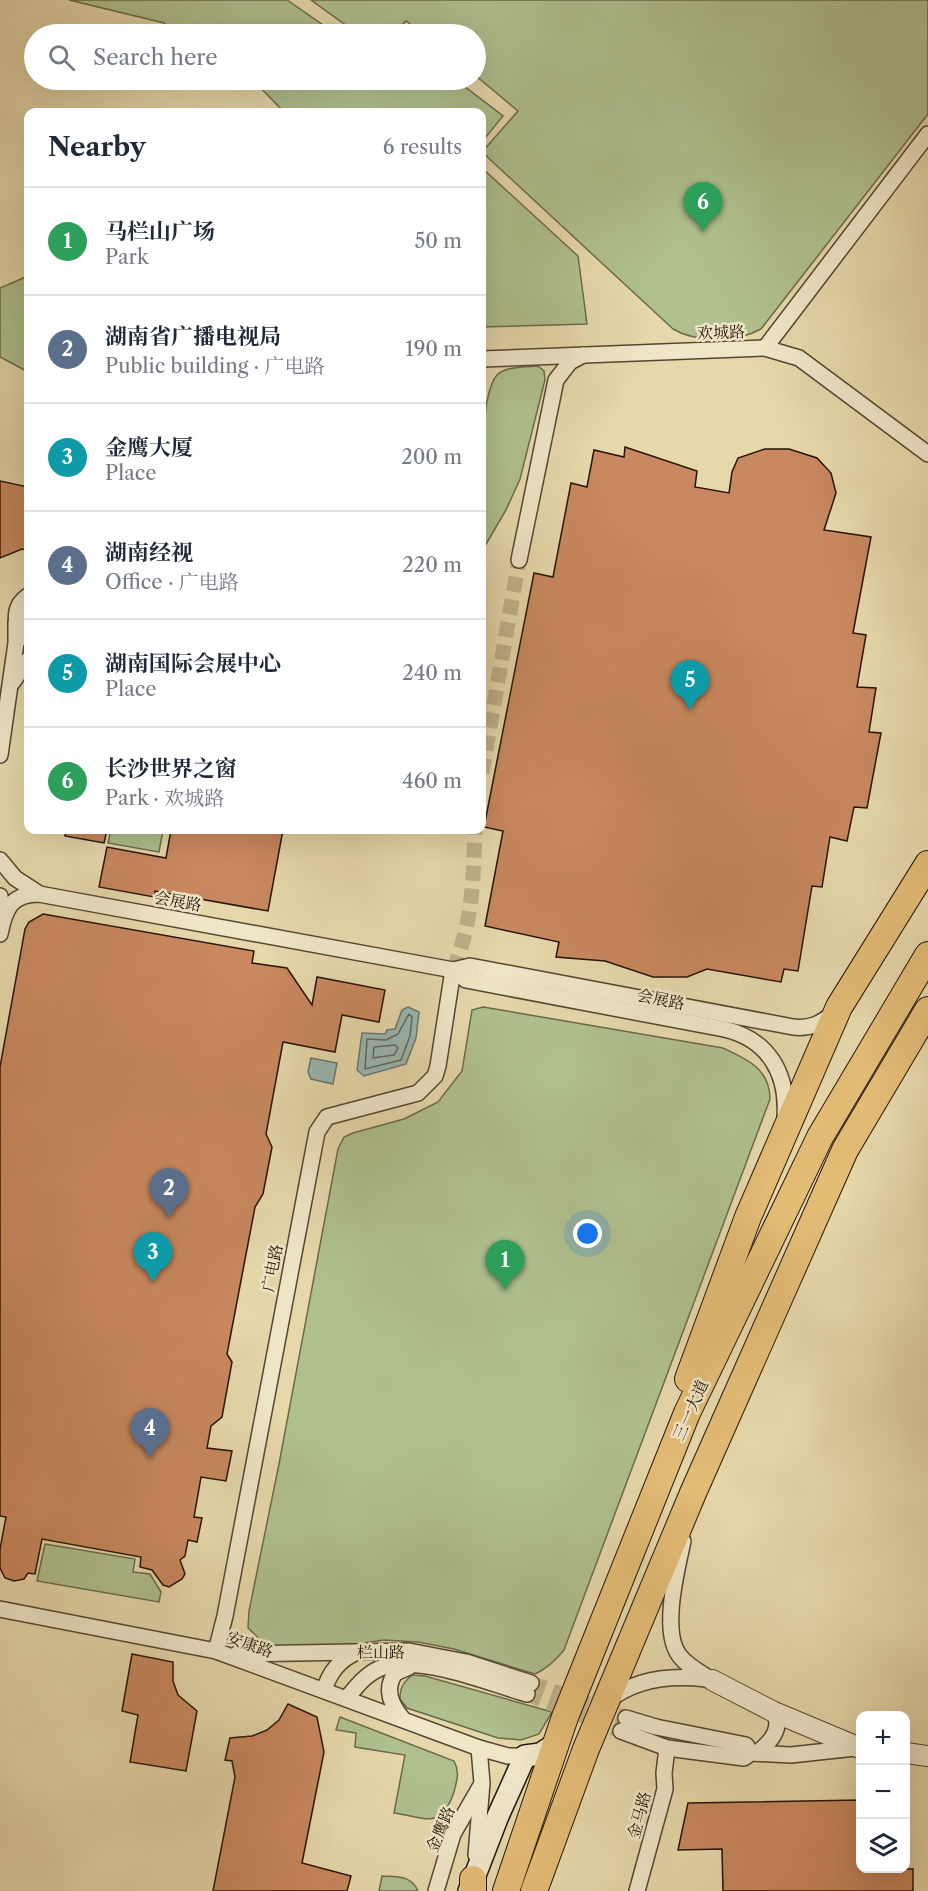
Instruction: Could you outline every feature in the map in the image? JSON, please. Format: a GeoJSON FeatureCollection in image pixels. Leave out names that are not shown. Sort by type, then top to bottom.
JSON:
{"type":"FeatureCollection","features":[{"type":"Feature","properties":{"kind":"highway"},"geometry":{"type":"LineString","coordinates":[[587,1662],[715,1302],[780,1143],[839,1007],[928,864]]}},
{"type":"Feature","properties":{"kind":"highway","name":"三一大道"},"geometry":{"type":"LineString","coordinates":[[506,1891],[587,1662],[687,1413],[820,1137],[928,955]]}},
{"type":"Feature","properties":{"kind":"highway"},"geometry":{"type":"LineString","coordinates":[[534,1891],[605,1704],[693,1493],[845,1150],[928,1010]]}},
{"type":"Feature","properties":{"kind":"main road"},"geometry":{"type":"LineString","coordinates":[[472,1887],[525,1756],[540,1754],[557,1743]]}},
{"type":"Feature","properties":{"kind":"street"},"geometry":{"type":"LineString","coordinates":[[765,348],[928,134]]}},
{"type":"Feature","properties":{"kind":"street","name":"欢城路"},"geometry":{"type":"LineString","coordinates":[[486,359],[765,348],[799,358],[928,454]]}},
{"type":"Feature","properties":{"kind":"street"},"geometry":{"type":"LineString","coordinates":[[519,560],[556,380],[570,362],[583,355]]}},
{"type":"Feature","properties":{"kind":"street"},"geometry":{"type":"LineString","coordinates":[[0,755],[16,644],[16,622],[19,606],[24,600]]}},
{"type":"Feature","properties":{"kind":"street"},"geometry":{"type":"LineString","coordinates":[[16,622],[24,636]]}},
{"type":"Feature","properties":{"kind":"street"},"geometry":{"type":"LineString","coordinates":[[7,694],[24,666]]}},
{"type":"Feature","properties":{"kind":"street"},"geometry":{"type":"LineString","coordinates":[[0,860],[15,878],[39,894]]}},
{"type":"Feature","properties":{"kind":"street"},"geometry":{"type":"LineString","coordinates":[[1,929],[8,907],[15,899],[25,894],[39,894]]}},
{"type":"Feature","properties":{"kind":"street","name":"会展路"},"geometry":{"type":"LineString","coordinates":[[39,894],[453,969],[470,966],[793,1027],[805,1028],[819,1024],[839,1007]]}},
{"type":"Feature","properties":{"kind":"street"},"geometry":{"type":"LineString","coordinates":[[0,896],[1,929]]}},
{"type":"Feature","properties":{"kind":"street","name":"会展路"},"geometry":{"type":"LineString","coordinates":[[453,969],[466,980],[734,1031],[755,1041],[773,1057],[783,1085],[786,1110],[780,1143]]}},
{"type":"Feature","properties":{"kind":"street","name":"广电路"},"geometry":{"type":"LineString","coordinates":[[222,1652],[227,1605],[317,1132],[327,1117],[418,1093],[429,1083],[438,1066],[453,969]]}},
{"type":"Feature","properties":{"kind":"street"},"geometry":{"type":"LineString","coordinates":[[693,1493],[676,1572],[670,1633],[680,1656],[712,1680],[774,1712],[856,1747]]}},
{"type":"Feature","properties":{"kind":"street","name":"安康路"},"geometry":{"type":"LineString","coordinates":[[0,1609],[222,1652],[479,1748],[508,1756],[525,1756]]}},
{"type":"Feature","properties":{"kind":"street"},"geometry":{"type":"LineString","coordinates":[[324,1690],[332,1671],[339,1663],[360,1651]]}},
{"type":"Feature","properties":{"kind":"street","name":"栏山路"},"geometry":{"type":"LineString","coordinates":[[222,1652],[360,1651],[429,1654],[466,1662],[529,1689],[445,1670],[391,1665],[367,1676],[347,1698]]}},
{"type":"Feature","properties":{"kind":"street"},"geometry":{"type":"LineString","coordinates":[[402,1718],[392,1706],[389,1688],[395,1673],[401,1668],[411,1667]]}},
{"type":"Feature","properties":{"kind":"street"},"geometry":{"type":"LineString","coordinates":[[605,1704],[617,1693],[658,1678],[675,1676],[712,1680]]}},
{"type":"Feature","properties":{"kind":"street"},"geometry":{"type":"LineString","coordinates":[[774,1712],[777,1720],[776,1730],[769,1743],[754,1753],[744,1758],[667,1748],[624,1724],[746,1745],[754,1753],[791,1755],[856,1748]]}},
{"type":"Feature","properties":{"kind":"street"},"geometry":{"type":"LineString","coordinates":[[472,1887],[482,1783],[479,1748]]}},
{"type":"Feature","properties":{"kind":"street","name":"金马路"},"geometry":{"type":"LineString","coordinates":[[637,1891],[665,1789],[667,1748]]}},
{"type":"Feature","properties":{"kind":"street"},"geometry":{"type":"LineString","coordinates":[[910,1753],[928,1755]]}},
{"type":"Feature","properties":{"kind":"street","name":"金鹰路"},"geometry":{"type":"LineString","coordinates":[[436,1891],[453,1834],[482,1783]]}},
{"type":"Feature","properties":{"kind":"green space"},"geometry":{"type":"Polygon","coordinates":[[[69,0],[287,0],[322,24],[164,24],[69,0]]]}},
{"type":"Feature","properties":{"kind":"green space"},"geometry":{"type":"Polygon","coordinates":[[[311,0],[928,0],[928,114],[761,329],[741,336],[705,339],[682,334],[673,329],[486,156],[486,147],[518,111],[486,84],[486,24],[410,24],[406,21],[403,24],[344,24],[311,0]]]}},
{"type":"Feature","properties":{"kind":"green space"},"geometry":{"type":"Polygon","coordinates":[[[263,90],[469,90],[503,116],[486,137],[486,108],[280,108],[263,90]]]}},
{"type":"Feature","properties":{"kind":"green space"},"geometry":{"type":"Polygon","coordinates":[[[486,172],[578,256],[587,324],[486,327],[486,172]]]}},
{"type":"Feature","properties":{"kind":"green space"},"geometry":{"type":"Polygon","coordinates":[[[24,278],[24,370],[0,357],[0,288],[24,278]]]}},
{"type":"Feature","properties":{"kind":"green space"},"geometry":{"type":"Polygon","coordinates":[[[538,366],[544,371],[545,380],[520,479],[506,510],[486,544],[486,407],[497,375],[516,368],[538,366]]]}},
{"type":"Feature","properties":{"kind":"green space"},"geometry":{"type":"Polygon","coordinates":[[[110,834],[162,834],[159,852],[108,843],[110,834]]]}},
{"type":"Feature","properties":{"kind":"green space"},"geometry":{"type":"Polygon","coordinates":[[[483,1007],[723,1048],[756,1066],[766,1080],[770,1099],[564,1650],[558,1657],[535,1674],[454,1649],[418,1642],[384,1640],[343,1646],[267,1646],[248,1628],[249,1611],[338,1149],[344,1137],[404,1119],[438,1102],[462,1071],[472,1010],[483,1007]]]}},
{"type":"Feature","properties":{"kind":"green space"},"geometry":{"type":"Polygon","coordinates":[[[45,1544],[135,1559],[133,1572],[150,1574],[161,1592],[159,1602],[37,1581],[45,1544]]]}},
{"type":"Feature","properties":{"kind":"green space"},"geometry":{"type":"Polygon","coordinates":[[[412,1675],[425,1676],[552,1712],[539,1734],[521,1740],[498,1738],[407,1708],[400,1699],[401,1688],[412,1675]]]}},
{"type":"Feature","properties":{"kind":"green space"},"geometry":{"type":"Polygon","coordinates":[[[340,1717],[454,1761],[457,1780],[444,1812],[432,1819],[394,1813],[405,1755],[355,1747],[356,1733],[336,1730],[340,1717]]]}},
{"type":"Feature","properties":{"kind":"green space"},"geometry":{"type":"Polygon","coordinates":[[[382,1876],[407,1879],[418,1891],[379,1891],[382,1876]]]}},
{"type":"Feature","properties":{"kind":"water"},"geometry":{"type":"Polygon","coordinates":[[[408,1007],[419,1012],[416,1038],[406,1064],[364,1076],[357,1070],[362,1033],[385,1034],[387,1030],[395,1029],[402,1010],[408,1007]]]}},
{"type":"Feature","properties":{"kind":"water"},"geometry":{"type":"Polygon","coordinates":[[[311,1058],[337,1063],[333,1084],[311,1079],[308,1072],[311,1058]]]}},
{"type":"Feature","properties":{"kind":"building"},"geometry":{"type":"Polygon","coordinates":[[[625,447],[697,471],[695,487],[729,493],[732,472],[738,458],[765,449],[789,449],[817,458],[831,473],[836,493],[824,530],[871,537],[853,633],[866,635],[857,687],[876,688],[869,732],[881,733],[867,808],[854,807],[847,841],[830,837],[822,887],[812,886],[798,971],[784,969],[781,982],[707,969],[687,977],[653,977],[605,961],[556,957],[559,942],[485,926],[503,831],[486,827],[486,817],[534,573],[553,577],[571,483],[587,487],[594,450],[624,457],[625,447]]]}},
{"type":"Feature","properties":{"kind":"building"},"geometry":{"type":"Polygon","coordinates":[[[0,481],[24,486],[24,549],[0,558],[0,481]]]}},
{"type":"Feature","properties":{"kind":"building"},"geometry":{"type":"Polygon","coordinates":[[[65,834],[106,834],[104,843],[65,836],[65,834]]]}},
{"type":"Feature","properties":{"kind":"building"},"geometry":{"type":"Polygon","coordinates":[[[170,834],[282,834],[268,911],[155,891],[154,897],[99,887],[107,847],[166,858],[170,834]]]}},
{"type":"Feature","properties":{"kind":"building"},"geometry":{"type":"Polygon","coordinates":[[[43,914],[254,951],[252,963],[287,968],[312,1005],[317,977],[385,990],[379,1022],[342,1015],[335,1052],[283,1042],[266,1134],[272,1147],[263,1194],[255,1207],[227,1354],[232,1362],[222,1417],[211,1426],[207,1448],[232,1451],[226,1481],[201,1477],[194,1517],[202,1518],[197,1542],[188,1540],[185,1556],[180,1560],[185,1574],[182,1579],[169,1587],[163,1585],[152,1570],[140,1567],[141,1557],[42,1539],[35,1574],[28,1573],[24,1579],[14,1581],[5,1578],[0,1568],[0,1549],[6,1517],[0,1516],[0,1067],[25,929],[29,922],[43,914]]]}},
{"type":"Feature","properties":{"kind":"building"},"geometry":{"type":"Polygon","coordinates":[[[132,1654],[173,1662],[173,1681],[178,1695],[197,1711],[186,1771],[130,1762],[138,1715],[122,1711],[132,1654]]]}},
{"type":"Feature","properties":{"kind":"building"},"geometry":{"type":"Polygon","coordinates":[[[288,1704],[317,1717],[324,1752],[302,1863],[351,1876],[347,1891],[213,1891],[235,1777],[232,1761],[225,1760],[230,1738],[252,1736],[267,1730],[279,1720],[288,1704]]]}},
{"type":"Feature","properties":{"kind":"building"},"geometry":{"type":"Polygon","coordinates":[[[856,1800],[856,1873],[910,1873],[910,1869],[913,1869],[913,1891],[723,1891],[722,1849],[678,1850],[688,1803],[856,1800]]]}},
{"type":"Feature","properties":{"kind":"tunnel"},"geometry":{"type":"LineString","coordinates":[[486,750],[519,560]]}},
{"type":"Feature","properties":{"kind":"tunnel"},"geometry":{"type":"LineString","coordinates":[[453,970],[465,935],[468,918],[475,834]]}},
{"type":"Feature","properties":{"kind":"tunnel"},"geometry":{"type":"LineString","coordinates":[[531,1683],[626,1718]]}},
{"type":"Feature","properties":{"kind":"tunnel"},"geometry":{"type":"LineString","coordinates":[[527,1694],[621,1731]]}},
{"type":"Feature","properties":{"kind":"place","name":"长沙世界之窗"},"geometry":{"type":"Point","coordinates":[703,232]}},
{"type":"Feature","properties":{"kind":"place","name":"湖南国际会展中心"},"geometry":{"type":"Point","coordinates":[690,710]}},
{"type":"Feature","properties":{"kind":"place","name":"湖南省广播电视局"},"geometry":{"type":"Point","coordinates":[169,1218]}},
{"type":"Feature","properties":{"kind":"place","name":"金鹰大厦"},"geometry":{"type":"Point","coordinates":[153,1282]}},
{"type":"Feature","properties":{"kind":"place","name":"马栏山广场"},"geometry":{"type":"Point","coordinates":[505,1290]}},
{"type":"Feature","properties":{"kind":"place","name":"湖南经视"},"geometry":{"type":"Point","coordinates":[150,1458]}}]}
